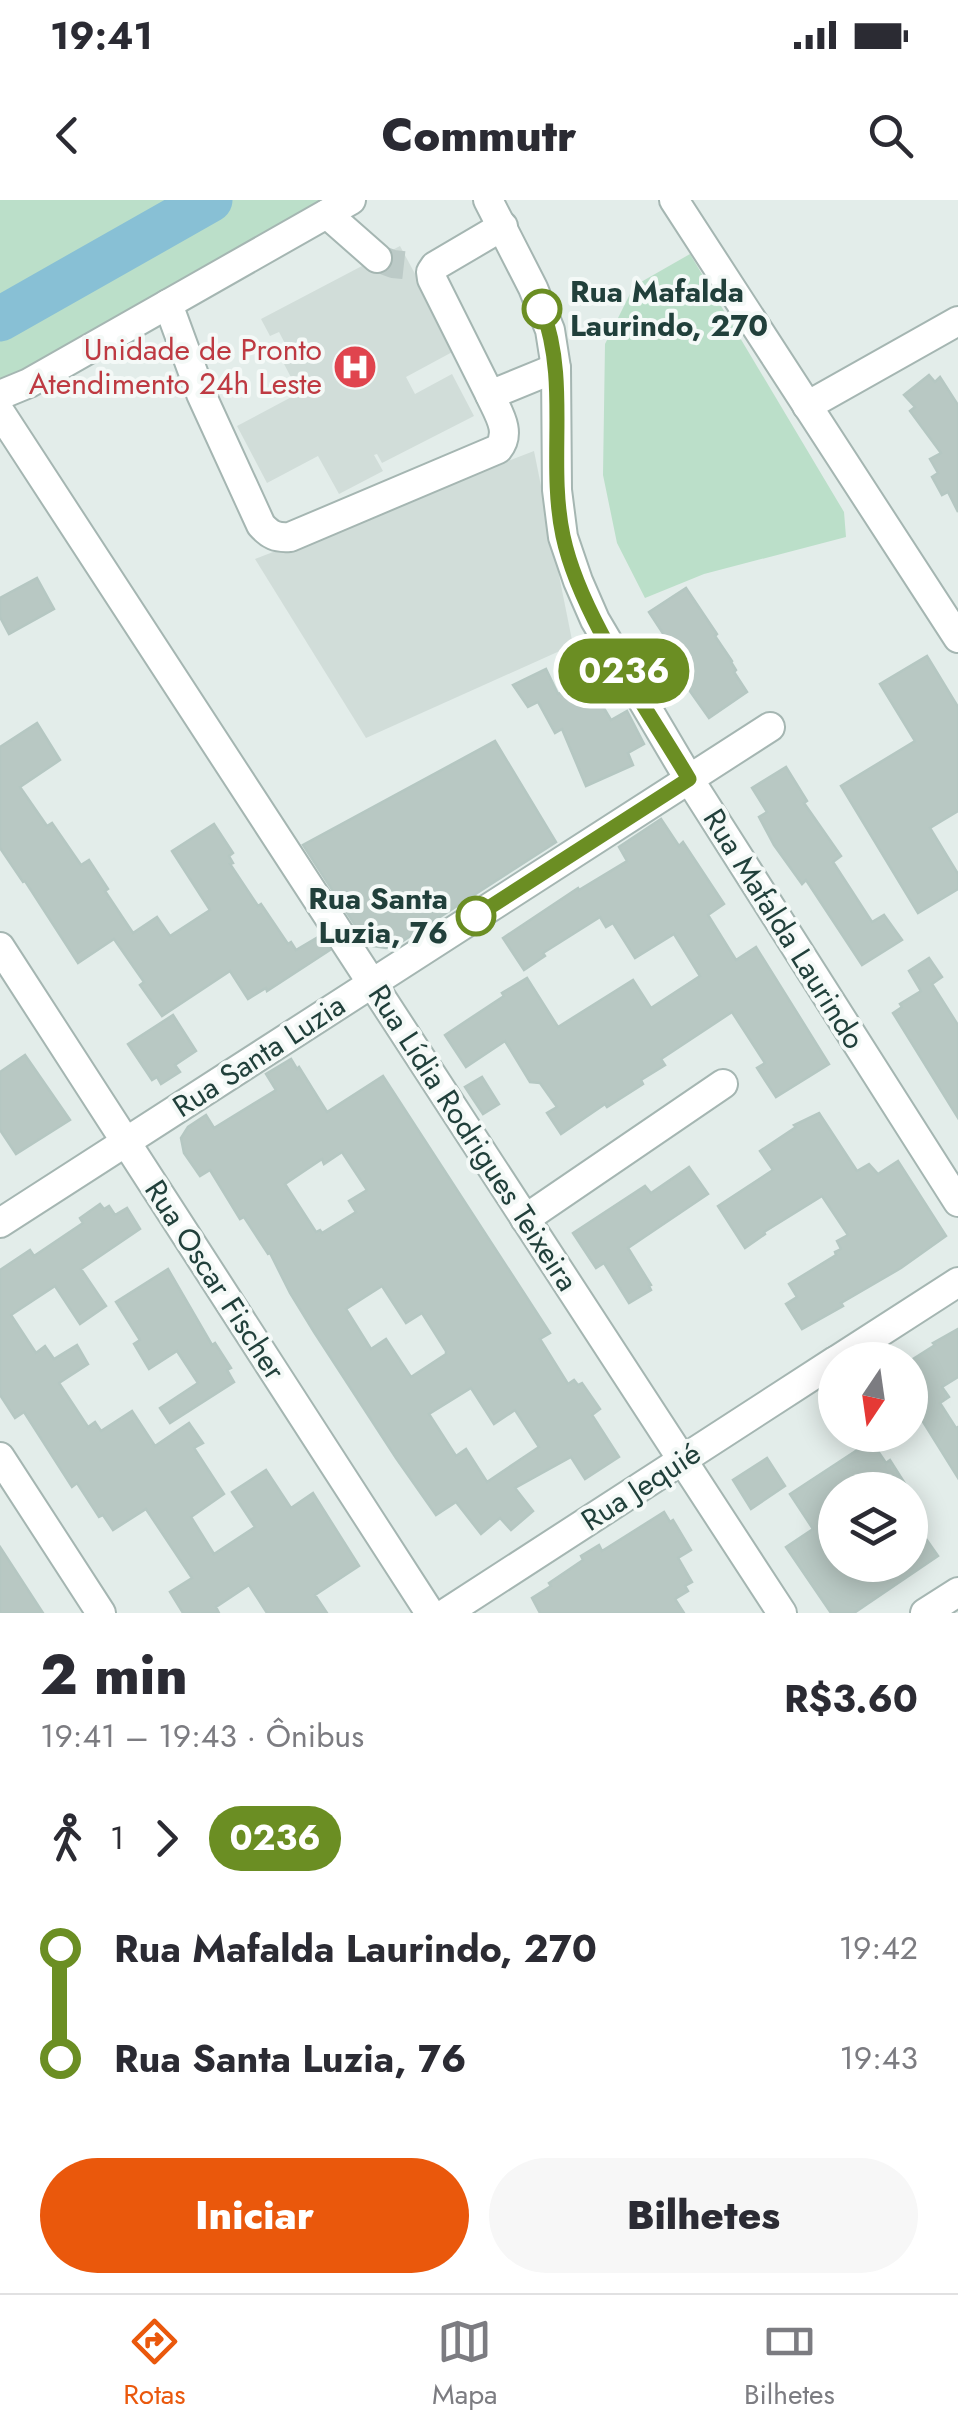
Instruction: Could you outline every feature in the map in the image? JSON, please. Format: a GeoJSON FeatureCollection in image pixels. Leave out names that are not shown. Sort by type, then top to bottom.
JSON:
{"type":"FeatureCollection","features":[{"type":"Feature","properties":{"kind":"street","name":"Rua Mafalda Laurindo"},"geometry":{"type":"LineString","coordinates":[[488,200],[550,330],[556,368],[557,490],[563,536],[595,620],[689,779],[958,1202]]}},
{"type":"Feature","properties":{"kind":"street"},"geometry":{"type":"LineString","coordinates":[[677,201],[958,638]]}},
{"type":"Feature","properties":{"kind":"street"},"geometry":{"type":"LineString","coordinates":[[0,395],[29,383],[339,207],[377,258]]}},
{"type":"Feature","properties":{"kind":"street"},"geometry":{"type":"LineString","coordinates":[[168,304],[201,394],[261,525],[278,538],[290,537],[498,449],[503,443],[505,429],[490,395],[431,272],[423,266],[503,226]]}},
{"type":"Feature","properties":{"kind":"street"},"geometry":{"type":"LineString","coordinates":[[807,406],[958,320]]}},
{"type":"Feature","properties":{"kind":"street"},"geometry":{"type":"LineString","coordinates":[[490,395],[556,368]]}},
{"type":"Feature","properties":{"kind":"street","name":"Rua Lídia Rodrigues Teixeira"},"geometry":{"type":"LineString","coordinates":[[0,412],[782,1613]]}},
{"type":"Feature","properties":{"kind":"street","name":"Rua Santa Luzia"},"geometry":{"type":"LineString","coordinates":[[0,1223],[770,727]]}},
{"type":"Feature","properties":{"kind":"street","name":"Rua Oscar Fischer"},"geometry":{"type":"LineString","coordinates":[[0,947],[430,1613]]}},
{"type":"Feature","properties":{"kind":"street"},"geometry":{"type":"LineString","coordinates":[[525,1219],[723,1084]]}},
{"type":"Feature","properties":{"kind":"street","name":"Rua Jequié"},"geometry":{"type":"LineString","coordinates":[[865,1342],[958,1282]]}},
{"type":"Feature","properties":{"kind":"street","name":"Rua Jequié"},"geometry":{"type":"LineString","coordinates":[[446,1613],[818,1373]]}},
{"type":"Feature","properties":{"kind":"street"},"geometry":{"type":"LineString","coordinates":[[0,1457],[101,1613]]}},
{"type":"Feature","properties":{"kind":"street"},"geometry":{"type":"LineString","coordinates":[[925,1613],[958,1592]]}},
{"type":"Feature","properties":{"kind":"shaded area","name":"Unidade de Pronto Atendimento 24h Leste"},"geometry":{"type":"Polygon","coordinates":[[[400,246],[456,350],[406,377],[415,394],[452,374],[474,416],[382,463],[374,455],[383,471],[339,494],[318,456],[267,483],[237,426],[299,393],[282,360],[291,355],[279,332],[270,336],[261,319],[400,246]]]}},
{"type":"Feature","properties":{"kind":"shaded area"},"geometry":{"type":"Polygon","coordinates":[[[534,451],[573,645],[366,738],[255,559],[534,451]]]}},
{"type":"Feature","properties":{"kind":"green space"},"geometry":{"type":"Polygon","coordinates":[[[0,200],[325,200],[23,373],[0,380],[0,200]]]}},
{"type":"Feature","properties":{"kind":"green space"},"geometry":{"type":"Polygon","coordinates":[[[690,254],[844,512],[846,537],[704,574],[645,598],[617,543],[603,475],[605,344],[634,286],[690,254]]]}},
{"type":"Feature","properties":{"kind":"building"},"geometry":{"type":"Polygon","coordinates":[[[929,375],[935,382],[940,377],[958,405],[958,512],[948,492],[942,495],[932,477],[938,473],[930,459],[941,453],[910,411],[915,407],[904,395],[929,375]]]}},
{"type":"Feature","properties":{"kind":"building"},"geometry":{"type":"Polygon","coordinates":[[[37,578],[54,609],[9,634],[0,617],[0,598],[37,578]]]}},
{"type":"Feature","properties":{"kind":"building"},"geometry":{"type":"Polygon","coordinates":[[[686,588],[717,634],[747,692],[709,718],[675,670],[683,664],[649,612],[686,588]]]}},
{"type":"Feature","properties":{"kind":"building"},"geometry":{"type":"Polygon","coordinates":[[[927,656],[958,707],[958,811],[930,828],[958,874],[958,889],[918,913],[841,786],[915,741],[880,684],[927,656]]]}},
{"type":"Feature","properties":{"kind":"building"},"geometry":{"type":"Polygon","coordinates":[[[546,669],[558,694],[586,678],[611,720],[627,711],[644,744],[628,753],[633,765],[586,786],[562,729],[555,733],[538,702],[528,707],[513,685],[546,669]]]}},
{"type":"Feature","properties":{"kind":"building"},"geometry":{"type":"Polygon","coordinates":[[[37,723],[60,760],[20,787],[47,826],[52,823],[81,865],[89,860],[133,933],[157,917],[170,936],[210,910],[172,851],[214,824],[233,853],[229,856],[233,863],[230,864],[288,944],[291,942],[296,950],[320,936],[330,950],[248,999],[230,971],[162,1016],[114,939],[78,963],[0,848],[0,747],[37,723]]]}},
{"type":"Feature","properties":{"kind":"building"},"geometry":{"type":"Polygon","coordinates":[[[495,741],[556,842],[398,944],[386,948],[366,942],[303,845],[495,741]]]}},
{"type":"Feature","properties":{"kind":"building"},"geometry":{"type":"Polygon","coordinates":[[[786,767],[807,801],[804,803],[841,856],[833,862],[872,922],[884,915],[902,940],[862,965],[806,880],[802,884],[774,845],[759,817],[767,812],[752,788],[786,767]]]}},
{"type":"Feature","properties":{"kind":"building"},"geometry":{"type":"Polygon","coordinates":[[[661,819],[679,846],[683,842],[724,904],[708,915],[736,960],[756,947],[829,1064],[776,1097],[757,1068],[765,1063],[732,1012],[661,1059],[665,1065],[641,1080],[643,1084],[561,1134],[547,1113],[557,1107],[540,1083],[530,1082],[505,1041],[466,1067],[445,1035],[527,978],[558,1027],[633,980],[651,1008],[700,976],[674,934],[635,958],[613,923],[606,927],[600,917],[543,953],[545,956],[524,970],[503,938],[627,861],[619,847],[661,819]]]}},
{"type":"Feature","properties":{"kind":"building"},"geometry":{"type":"Polygon","coordinates":[[[929,958],[942,977],[932,984],[958,1025],[958,1118],[893,1013],[921,991],[909,971],[929,958]]]}},
{"type":"Feature","properties":{"kind":"building"},"geometry":{"type":"Polygon","coordinates":[[[173,1015],[196,1051],[175,1065],[180,1072],[161,1084],[157,1077],[152,1080],[128,1044],[173,1015]]]}},
{"type":"Feature","properties":{"kind":"building"},"geometry":{"type":"Polygon","coordinates":[[[25,1055],[70,1120],[16,1154],[0,1130],[0,1072],[25,1055]]]}},
{"type":"Feature","properties":{"kind":"building"},"geometry":{"type":"Polygon","coordinates":[[[291,1059],[327,1112],[383,1076],[550,1333],[540,1339],[568,1384],[574,1380],[578,1385],[582,1383],[600,1409],[592,1415],[619,1457],[585,1479],[571,1457],[515,1488],[533,1511],[511,1530],[500,1518],[481,1534],[456,1502],[436,1515],[314,1332],[270,1253],[244,1217],[240,1219],[210,1170],[200,1176],[184,1153],[181,1138],[188,1127],[206,1115],[214,1128],[276,1090],[266,1074],[291,1059]],[[342,1152],[324,1164],[322,1159],[285,1184],[316,1232],[322,1233],[356,1212],[349,1201],[367,1190],[342,1152]],[[382,1286],[346,1309],[371,1349],[386,1339],[411,1377],[446,1354],[422,1313],[406,1323],[382,1286]],[[471,1388],[429,1414],[456,1456],[466,1449],[487,1482],[539,1447],[515,1410],[494,1424],[471,1388]]]}},
{"type":"Feature","properties":{"kind":"building"},"geometry":{"type":"Polygon","coordinates":[[[482,1077],[499,1104],[483,1114],[465,1087],[482,1077]]]}},
{"type":"Feature","properties":{"kind":"building"},"geometry":{"type":"Polygon","coordinates":[[[819,1113],[857,1171],[869,1164],[878,1174],[898,1161],[946,1236],[802,1329],[786,1304],[797,1297],[789,1284],[836,1255],[841,1249],[837,1241],[848,1235],[822,1196],[745,1248],[718,1206],[773,1170],[760,1151],[794,1125],[819,1113]]]}},
{"type":"Feature","properties":{"kind":"building"},"geometry":{"type":"Polygon","coordinates":[[[689,1167],[708,1194],[628,1248],[651,1285],[651,1290],[629,1303],[604,1263],[596,1268],[573,1233],[645,1186],[651,1193],[689,1167]]]}},
{"type":"Feature","properties":{"kind":"building"},"geometry":{"type":"Polygon","coordinates":[[[100,1204],[104,1209],[109,1206],[115,1215],[127,1208],[140,1229],[81,1269],[106,1306],[80,1324],[55,1286],[11,1315],[36,1353],[45,1346],[54,1359],[77,1345],[88,1364],[59,1383],[88,1427],[95,1422],[101,1431],[132,1411],[155,1446],[189,1423],[203,1443],[194,1448],[224,1494],[191,1517],[214,1554],[255,1527],[232,1492],[266,1470],[291,1508],[313,1493],[359,1566],[315,1595],[327,1613],[267,1613],[249,1585],[216,1607],[219,1613],[183,1613],[170,1592],[192,1578],[146,1509],[113,1530],[103,1515],[99,1517],[77,1483],[72,1487],[24,1412],[15,1418],[0,1395],[0,1270],[30,1250],[34,1256],[83,1223],[80,1218],[100,1204]]]}},
{"type":"Feature","properties":{"kind":"building"},"geometry":{"type":"Polygon","coordinates":[[[168,1269],[212,1345],[215,1343],[231,1368],[227,1370],[234,1382],[170,1423],[160,1408],[198,1383],[177,1351],[149,1369],[134,1344],[140,1340],[116,1302],[168,1269]]]}},
{"type":"Feature","properties":{"kind":"building"},"geometry":{"type":"Polygon","coordinates":[[[958,1329],[958,1377],[942,1387],[949,1397],[940,1403],[958,1427],[958,1478],[928,1430],[928,1349],[958,1329]]]}},
{"type":"Feature","properties":{"kind":"building"},"geometry":{"type":"Polygon","coordinates":[[[854,1452],[878,1452],[898,1472],[824,1472],[854,1452]]]}},
{"type":"Feature","properties":{"kind":"building"},"geometry":{"type":"Polygon","coordinates":[[[767,1458],[785,1486],[751,1509],[733,1480],[767,1458]]]}},
{"type":"Feature","properties":{"kind":"building"},"geometry":{"type":"Polygon","coordinates":[[[818,1476],[818,1582],[900,1582],[854,1613],[831,1613],[786,1547],[813,1529],[790,1494],[818,1476]]]}},
{"type":"Feature","properties":{"kind":"building"},"geometry":{"type":"Polygon","coordinates":[[[664,1512],[691,1550],[678,1558],[692,1582],[685,1586],[688,1591],[675,1599],[684,1613],[540,1613],[532,1598],[583,1560],[581,1556],[599,1545],[602,1551],[664,1512]]]}},
{"type":"Feature","properties":{"kind":"building"},"geometry":{"type":"Polygon","coordinates":[[[928,1542],[938,1556],[928,1563],[928,1542]]]}},
{"type":"Feature","properties":{"kind":"building"},"geometry":{"type":"Polygon","coordinates":[[[0,1547],[43,1613],[0,1613],[0,1547]]]}},
{"type":"Feature","properties":{"kind":"waterway"},"geometry":{"type":"LineString","coordinates":[[0,319],[210,200]]}},
{"type":"Feature","properties":{"kind":"tunnel"},"geometry":{"type":"LineString","coordinates":[[377,258],[411,266]]}},
{"type":"Feature","properties":{"kind":"bus line","name":"0236"},"geometry":{"type":"LineString","coordinates":[[476,916],[689,779],[595,620],[563,536],[557,490],[556,368],[542,309]]}},
{"type":"Feature","properties":{"kind":"place","name":"Rua Mafalda Laurindo, 270"},"geometry":{"type":"Point","coordinates":[542,309]}},
{"type":"Feature","properties":{"kind":"place","name":"Unidade de Pronto Atendimento 24h Leste"},"geometry":{"type":"Point","coordinates":[355,367]}},
{"type":"Feature","properties":{"kind":"place","name":"Rua Santa Luzia, 76"},"geometry":{"type":"Point","coordinates":[476,916]}}]}
